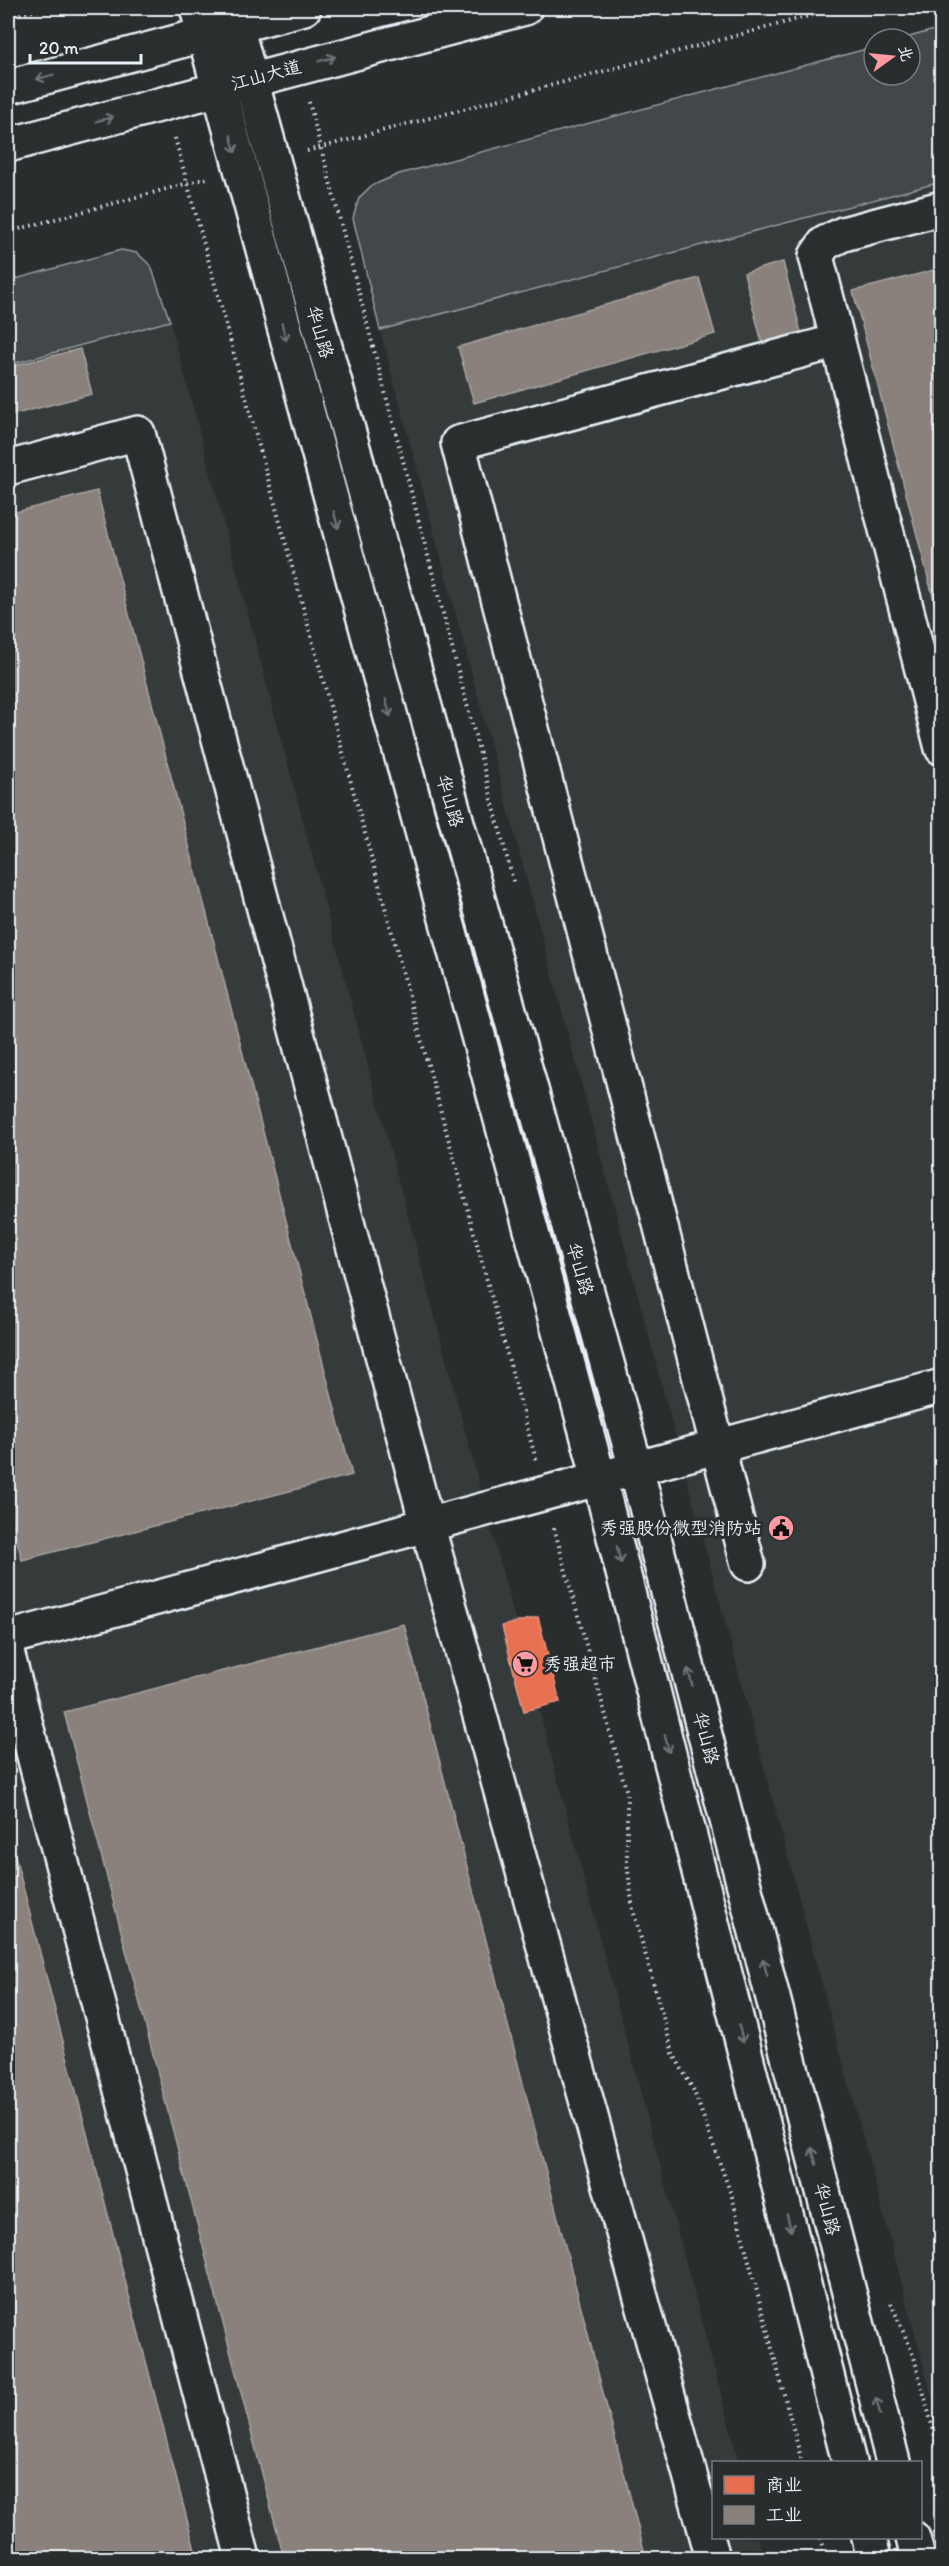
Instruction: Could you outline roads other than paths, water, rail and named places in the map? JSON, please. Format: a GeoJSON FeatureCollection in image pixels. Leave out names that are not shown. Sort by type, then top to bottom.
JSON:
{"type":"FeatureCollection","features":[{"type":"Feature","properties":{"kind":"street"},"geometry":{"type":"LineString","coordinates":[[8,87],[201,21],[304,8]]}},
{"type":"Feature","properties":{"kind":"street","name":"江山大道"},"geometry":{"type":"LineString","coordinates":[[8,145],[525,8]]}},
{"type":"Feature","properties":{"kind":"street","name":"华山路"},"geometry":{"type":"LineString","coordinates":[[234,17],[636,1468],[892,2461]]}},
{"type":"Feature","properties":{"kind":"street","name":"华山路"},"geometry":{"type":"LineString","coordinates":[[201,21],[239,169],[599,1478],[848,2461]]}},
{"type":"Feature","properties":{"kind":"street"},"geometry":{"type":"LineString","coordinates":[[942,208],[843,234],[825,243],[816,256],[942,748]]}},
{"type":"Feature","properties":{"kind":"street"},"geometry":{"type":"LineString","coordinates":[[748,1564],[458,443],[838,341]]}},
{"type":"Feature","properties":{"kind":"street"},"geometry":{"type":"LineString","coordinates":[[8,468],[138,433],[427,1524],[713,2559]]}},
{"type":"Feature","properties":{"kind":"street"},"geometry":{"type":"LineString","coordinates":[[8,1638],[942,1386]]}},
{"type":"Feature","properties":{"kind":"street"},"geometry":{"type":"LineString","coordinates":[[8,1656],[243,2559]]}},
{"type":"Feature","properties":{"kind":"street"},"geometry":{"type":"LineString","coordinates":[[868,2539],[874,2559]]}},
{"type":"Feature","properties":{"kind":"street"},"geometry":{"type":"LineString","coordinates":[[912,2539],[918,2559]]}},
{"type":"Feature","properties":{"kind":"place","name":"秀强股份微型消防站"},"geometry":{"type":"Point","coordinates":[781,1528]}},
{"type":"Feature","properties":{"kind":"place","name":"秀强超市"},"geometry":{"type":"Point","coordinates":[525,1664]}}]}
